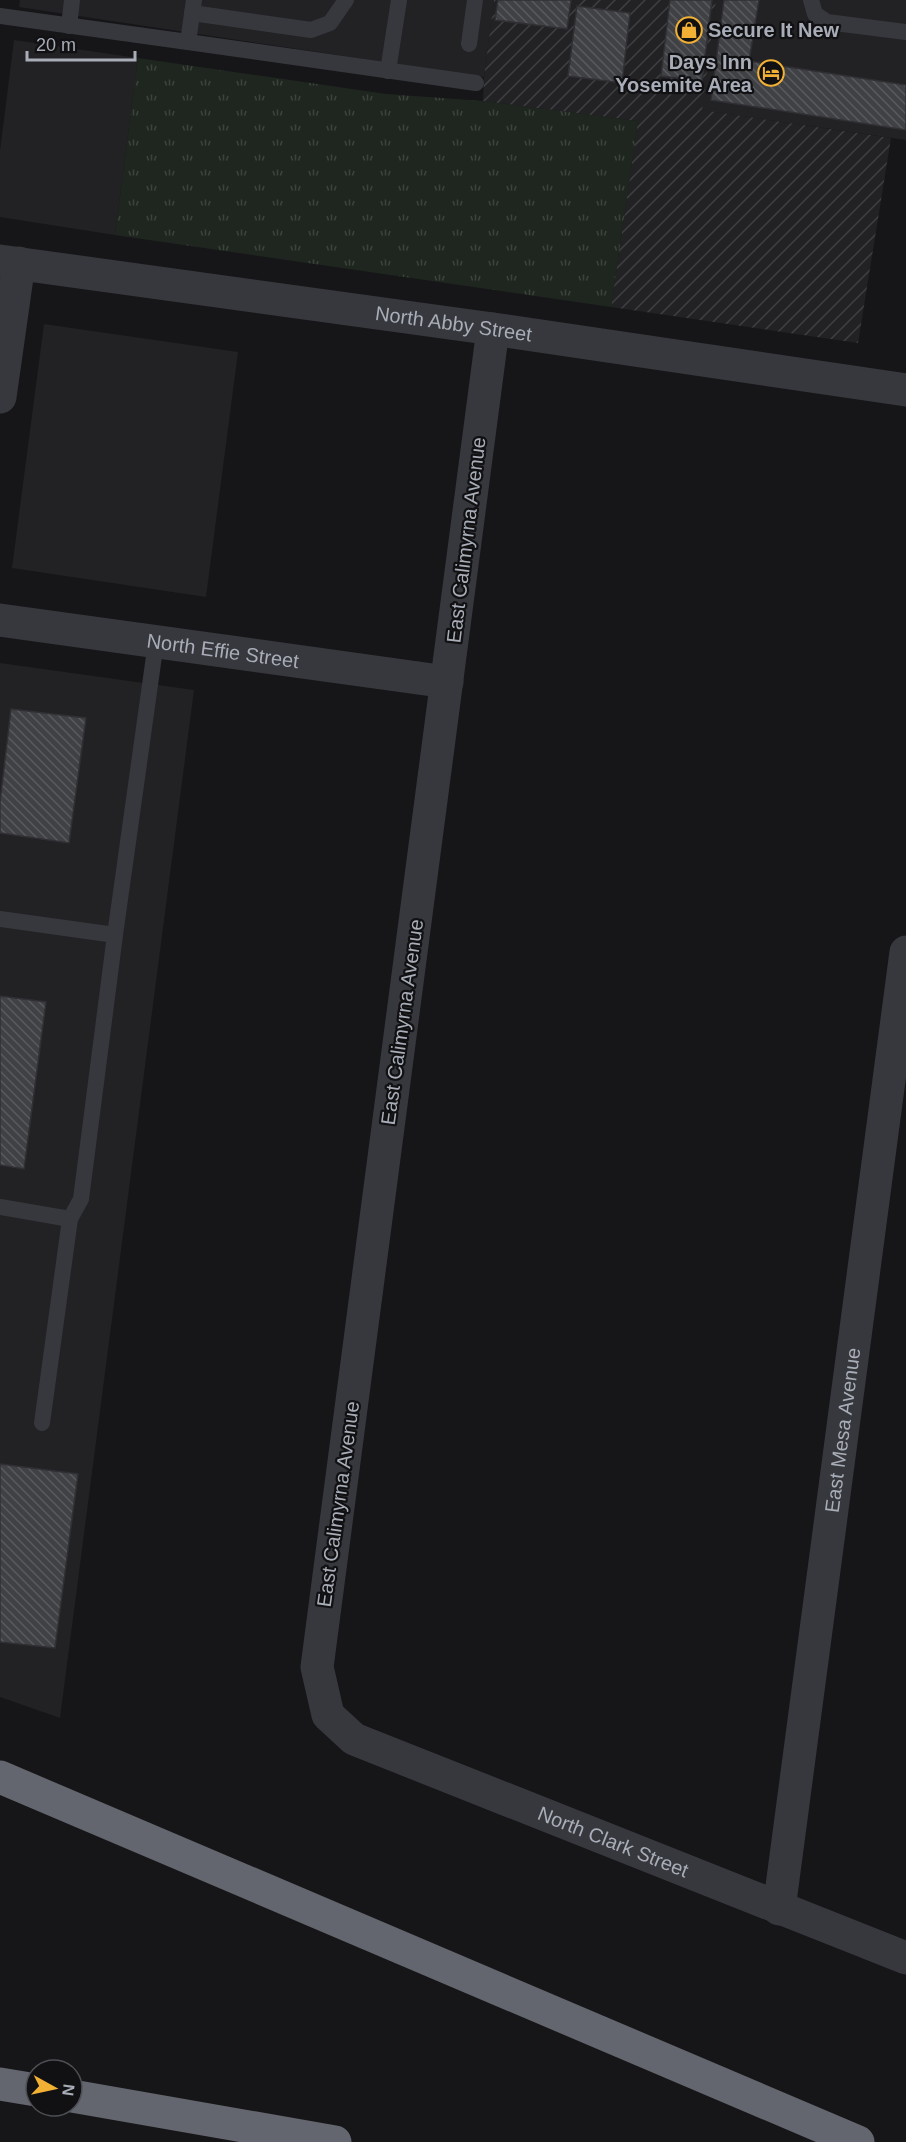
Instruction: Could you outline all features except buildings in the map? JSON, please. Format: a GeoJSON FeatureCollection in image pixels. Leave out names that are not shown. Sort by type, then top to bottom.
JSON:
{"type":"FeatureCollection","features":[{"type":"Feature","properties":{"kind":"highway"},"geometry":{"type":"LineString","coordinates":[[0,1777],[858,2142]]}},
{"type":"Feature","properties":{"kind":"highway"},"geometry":{"type":"LineString","coordinates":[[0,2084],[24,2088]]}},
{"type":"Feature","properties":{"kind":"highway"},"geometry":{"type":"LineString","coordinates":[[84,2098],[335,2142]]}},
{"type":"Feature","properties":{"kind":"street","name":"North Abby Street"},"geometry":{"type":"LineString","coordinates":[[9,262],[493,328],[906,390]]}},
{"type":"Feature","properties":{"kind":"street"},"geometry":{"type":"LineString","coordinates":[[0,397],[9,262]]}},
{"type":"Feature","properties":{"kind":"street","name":"East Calimyrna Avenue"},"geometry":{"type":"LineString","coordinates":[[328,1714],[317,1667],[493,328]]}},
{"type":"Feature","properties":{"kind":"street","name":"North Effie Street"},"geometry":{"type":"LineString","coordinates":[[0,620],[447,682]]}},
{"type":"Feature","properties":{"kind":"street","name":"East Mesa Avenue"},"geometry":{"type":"LineString","coordinates":[[779,1909],[906,952]]}},
{"type":"Feature","properties":{"kind":"street","name":"North Clark Street"},"geometry":{"type":"LineString","coordinates":[[328,1714],[354,1739],[906,1958]]}},
{"type":"Feature","properties":{"kind":"lane"},"geometry":{"type":"LineString","coordinates":[[69,26],[72,0]]}},
{"type":"Feature","properties":{"kind":"lane"},"geometry":{"type":"LineString","coordinates":[[188,42],[193,6],[311,30],[330,23],[346,0]]}},
{"type":"Feature","properties":{"kind":"lane"},"geometry":{"type":"LineString","coordinates":[[388,71],[399,0]]}},
{"type":"Feature","properties":{"kind":"lane"},"geometry":{"type":"LineString","coordinates":[[469,44],[475,0]]}},
{"type":"Feature","properties":{"kind":"lane"},"geometry":{"type":"LineString","coordinates":[[812,0],[815,14],[827,22],[906,32]]}},
{"type":"Feature","properties":{"kind":"lane"},"geometry":{"type":"LineString","coordinates":[[0,16],[476,83]]}},
{"type":"Feature","properties":{"kind":"lane"},"geometry":{"type":"LineString","coordinates":[[42,1423],[70,1219],[81,1199],[156,642]]}},
{"type":"Feature","properties":{"kind":"lane"},"geometry":{"type":"LineString","coordinates":[[0,919],[115,935]]}},
{"type":"Feature","properties":{"kind":"lane"},"geometry":{"type":"LineString","coordinates":[[0,1207],[70,1219]]}},
{"type":"Feature","properties":{"kind":"shaded area"},"geometry":{"type":"Polygon","coordinates":[[[20,0],[494,0],[484,77],[19,7],[20,0]]]}},
{"type":"Feature","properties":{"kind":"shaded area"},"geometry":{"type":"Polygon","coordinates":[[[494,0],[716,0],[702,110],[891,138],[858,343],[611,307],[638,121],[483,101],[494,0]]]}},
{"type":"Feature","properties":{"kind":"shaded area"},"geometry":{"type":"Polygon","coordinates":[[[716,0],[906,0],[906,140],[701,110],[716,0]]]}},
{"type":"Feature","properties":{"kind":"shaded area"},"geometry":{"type":"Polygon","coordinates":[[[14,40],[138,58],[115,235],[0,217],[0,151],[14,40]]]}},
{"type":"Feature","properties":{"kind":"shaded area"},"geometry":{"type":"Polygon","coordinates":[[[44,324],[238,352],[206,597],[12,568],[44,324]]]}},
{"type":"Feature","properties":{"kind":"shaded area"},"geometry":{"type":"Polygon","coordinates":[[[0,663],[194,690],[60,1718],[0,1697],[0,663]]]}},
{"type":"Feature","properties":{"kind":"green space"},"geometry":{"type":"Polygon","coordinates":[[[138,58],[386,94],[483,101],[638,121],[611,307],[115,235],[138,58]]]}},
{"type":"Feature","properties":{"kind":"place","name":"Secure It New"},"geometry":{"type":"Point","coordinates":[689,30]}},
{"type":"Feature","properties":{"kind":"place","name":"Days Inn Yosemite Area"},"geometry":{"type":"Point","coordinates":[771,73]}}]}
